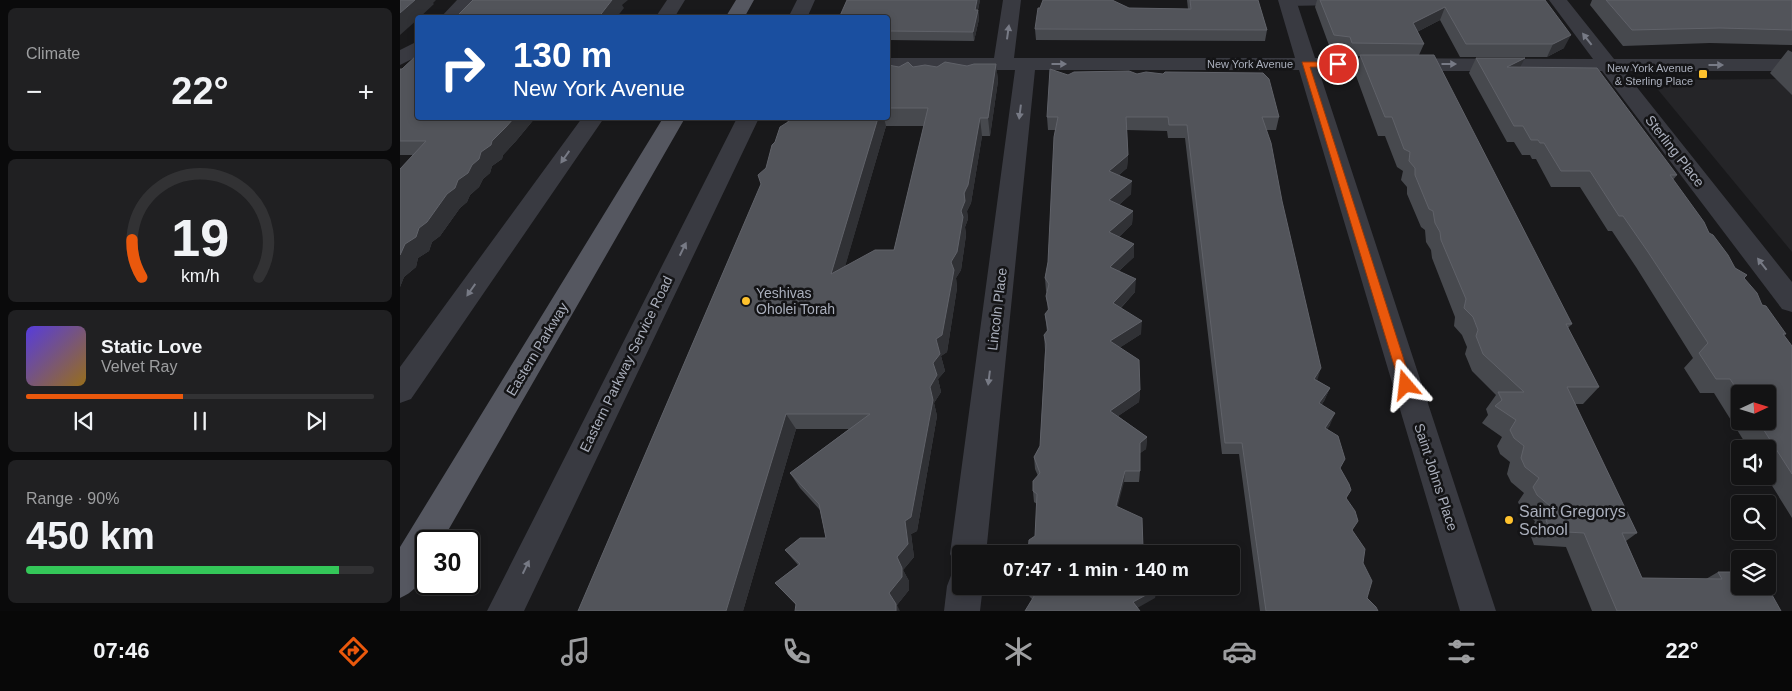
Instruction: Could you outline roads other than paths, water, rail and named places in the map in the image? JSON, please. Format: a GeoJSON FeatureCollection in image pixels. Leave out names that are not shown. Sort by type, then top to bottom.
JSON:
{"type":"FeatureCollection","features":[{"type":"Feature","properties":{"kind":"main road"},"geometry":{"type":"LineString","coordinates":[[736,15],[745,0]]}},
{"type":"Feature","properties":{"kind":"main road","name":"Eastern Parkway"},"geometry":{"type":"LineString","coordinates":[[400,580],[673,120]]}},
{"type":"Feature","properties":{"kind":"street"},"geometry":{"type":"LineString","coordinates":[[452,15],[468,0]]}},
{"type":"Feature","properties":{"kind":"street"},"geometry":{"type":"LineString","coordinates":[[666,15],[676,0]]}},
{"type":"Feature","properties":{"kind":"street"},"geometry":{"type":"LineString","coordinates":[[798,15],[806,0]]}},
{"type":"Feature","properties":{"kind":"street","name":"Lincoln Place"},"geometry":{"type":"LineString","coordinates":[[969,545],[1014,64],[1012,0]]}},
{"type":"Feature","properties":{"kind":"street","name":"Sterling Place"},"geometry":{"type":"LineString","coordinates":[[1555,1],[1608,64],[1792,302]]}},
{"type":"Feature","properties":{"kind":"street","name":"Saint Johns Place"},"geometry":{"type":"LineString","coordinates":[[1287,2],[1478,611]]}},
{"type":"Feature","properties":{"kind":"street"},"geometry":{"type":"LineString","coordinates":[[400,58],[415,49]]}},
{"type":"Feature","properties":{"kind":"street"},"geometry":{"type":"LineString","coordinates":[[400,63],[415,63]]}},
{"type":"Feature","properties":{"kind":"street","name":"New York Avenue"},"geometry":{"type":"LineString","coordinates":[[890,64],[1792,65]]}},
{"type":"Feature","properties":{"kind":"street"},"geometry":{"type":"LineString","coordinates":[[400,390],[592,120]]}},
{"type":"Feature","properties":{"kind":"street","name":"Eastern Parkway Service Road"},"geometry":{"type":"LineString","coordinates":[[505,611],[747,120]]}},
{"type":"Feature","properties":{"kind":"street"},"geometry":{"type":"LineString","coordinates":[[962,611],[964,595]]}},
{"type":"Feature","properties":{"kind":"lane"},"geometry":{"type":"LineString","coordinates":[[1287,2],[1345,3]]}},
{"type":"Feature","properties":{"kind":"place","name":"New York Avenue & Sterling Place"},"geometry":{"type":"Point","coordinates":[1703,74]}},
{"type":"Feature","properties":{"kind":"place","name":"Yeshivas Oholei Torah"},"geometry":{"type":"Point","coordinates":[746,301]}},
{"type":"Feature","properties":{"kind":"place","name":"Saint Gregorys School"},"geometry":{"type":"Point","coordinates":[1509,520]}}]}
